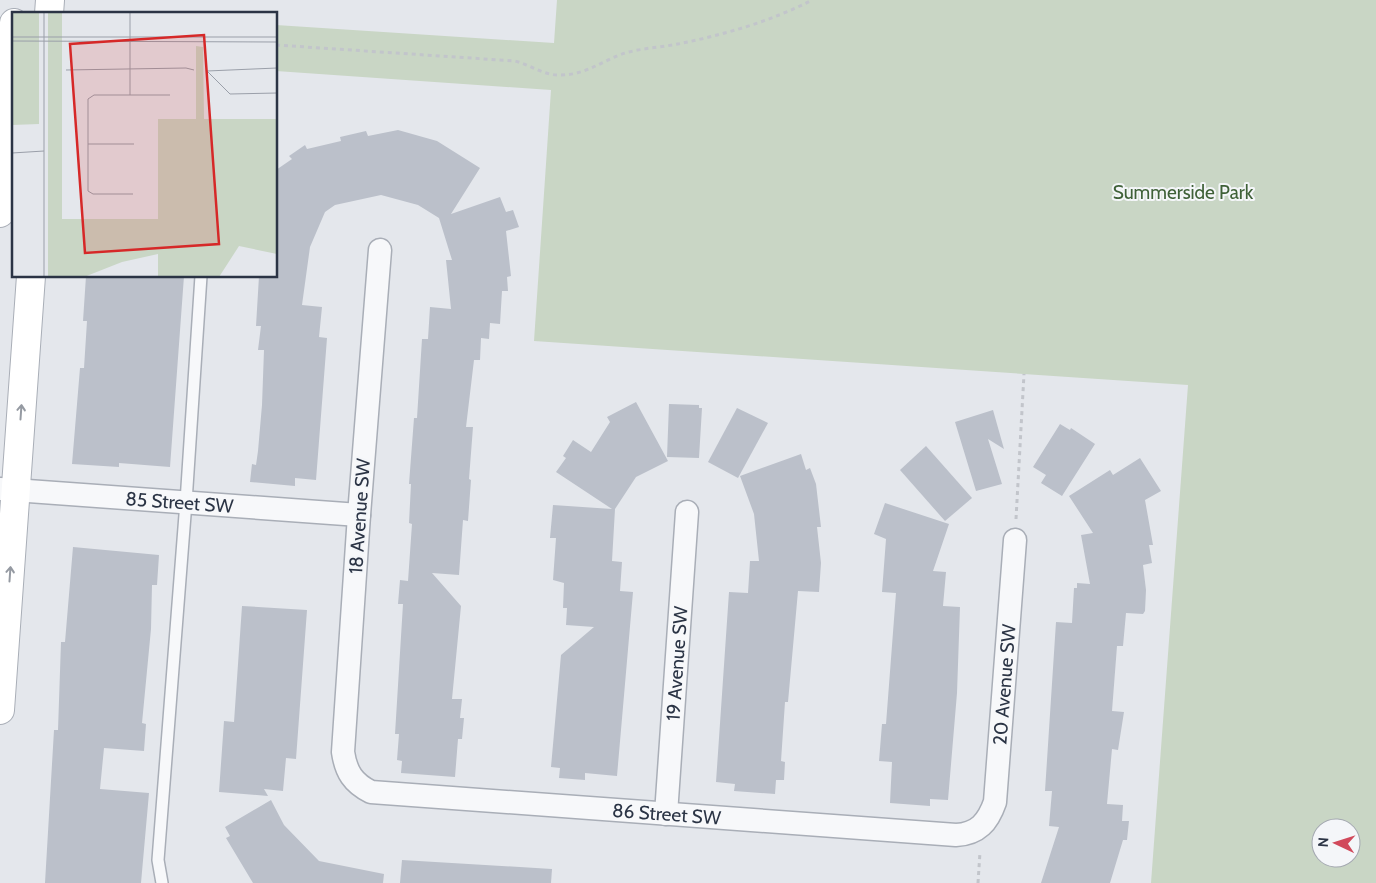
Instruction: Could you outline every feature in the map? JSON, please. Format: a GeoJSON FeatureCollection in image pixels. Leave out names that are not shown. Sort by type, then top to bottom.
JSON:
{"type":"FeatureCollection","features":[{"type":"Feature","properties":{"kind":"street"},"geometry":{"type":"LineString","coordinates":[[0,213],[12,50]]}},
{"type":"Feature","properties":{"kind":"street","name":"18 Avenue SW"},"geometry":{"type":"LineString","coordinates":[[353,780],[345,766],[343,752],[380,250]]}},
{"type":"Feature","properties":{"kind":"street"},"geometry":{"type":"LineString","coordinates":[[0,710],[8,489],[31,278]]}},
{"type":"Feature","properties":{"kind":"street","name":"85 Street SW"},"geometry":{"type":"LineString","coordinates":[[8,489],[359,515]]}},
{"type":"Feature","properties":{"kind":"street","name":"19 Avenue SW"},"geometry":{"type":"LineString","coordinates":[[666,814],[687,512]]}},
{"type":"Feature","properties":{"kind":"street","name":"20 Avenue SW"},"geometry":{"type":"LineString","coordinates":[[982,826],[995,802],[1015,540]]}},
{"type":"Feature","properties":{"kind":"street","name":"86 Street SW"},"geometry":{"type":"LineString","coordinates":[[353,780],[371,792],[386,795],[956,835],[965,834],[982,826]]}},
{"type":"Feature","properties":{"kind":"lane"},"geometry":{"type":"LineString","coordinates":[[162,883],[158,860],[186,502],[201,278]]}},
{"type":"Feature","properties":{"kind":"path"},"geometry":{"type":"LineString","coordinates":[[278,45],[515,61],[530,65],[546,74],[576,74],[630,52],[680,44],[754,23],[795,9],[812,0]]}},
{"type":"Feature","properties":{"kind":"path"},"geometry":{"type":"LineString","coordinates":[[1015,540],[1024,374]]}},
{"type":"Feature","properties":{"kind":"green space","name":"Summerside Park"},"geometry":{"type":"Polygon","coordinates":[[[557,0],[1376,0],[1376,883],[1151,883],[1188,385],[534,341],[551,90],[278,71],[278,25],[554,43],[557,0]]]}},
{"type":"Feature","properties":{"kind":"building"},"geometry":{"type":"Polygon","coordinates":[[[398,130],[437,141],[480,168],[451,214],[500,197],[506,212],[513,210],[519,227],[506,231],[511,276],[507,277],[508,291],[502,291],[500,324],[490,323],[489,339],[481,338],[480,360],[474,360],[466,427],[473,427],[469,479],[471,480],[468,521],[463,520],[459,575],[432,573],[461,606],[452,699],[462,699],[460,718],[464,718],[462,739],[458,739],[455,777],[401,773],[402,761],[397,760],[399,734],[395,734],[403,604],[398,604],[400,580],[408,581],[412,524],[409,523],[411,484],[409,484],[414,418],[417,418],[422,339],[428,339],[430,307],[451,309],[446,260],[452,260],[439,218],[418,205],[381,195],[335,205],[325,212],[310,247],[302,305],[322,307],[319,337],[327,338],[316,480],[295,478],[295,486],[250,482],[252,464],[256,465],[262,405],[264,350],[258,350],[261,326],[256,326],[259,278],[278,278],[278,169],[292,159],[289,156],[305,145],[307,149],[341,141],[340,137],[366,131],[368,136],[398,130]]]}},
{"type":"Feature","properties":{"kind":"building"},"geometry":{"type":"Polygon","coordinates":[[[86,278],[184,278],[170,467],[119,463],[119,467],[72,464],[80,368],[84,368],[87,321],[83,321],[86,278]]]}},
{"type":"Feature","properties":{"kind":"building"},"geometry":{"type":"Polygon","coordinates":[[[636,402],[668,461],[636,477],[615,509],[612,561],[622,562],[620,591],[633,592],[617,776],[585,773],[585,780],[559,778],[560,768],[551,767],[561,655],[594,627],[566,625],[567,608],[563,608],[564,583],[553,580],[556,538],[550,538],[553,505],[612,509],[556,472],[566,458],[563,456],[573,440],[591,452],[610,422],[607,417],[636,402]]]}},
{"type":"Feature","properties":{"kind":"building"},"geometry":{"type":"Polygon","coordinates":[[[669,404],[699,405],[699,408],[702,408],[699,458],[667,457],[669,404]]]}},
{"type":"Feature","properties":{"kind":"building"},"geometry":{"type":"Polygon","coordinates":[[[737,408],[768,423],[738,478],[708,462],[737,408]]]}},
{"type":"Feature","properties":{"kind":"building"},"geometry":{"type":"Polygon","coordinates":[[[993,410],[1004,449],[988,439],[1002,484],[976,491],[955,422],[993,410]]]}},
{"type":"Feature","properties":{"kind":"building"},"geometry":{"type":"Polygon","coordinates":[[[1060,424],[1070,430],[1071,428],[1095,444],[1062,496],[1041,483],[1046,475],[1033,467],[1060,424]]]}},
{"type":"Feature","properties":{"kind":"building"},"geometry":{"type":"Polygon","coordinates":[[[926,446],[972,498],[945,521],[900,470],[926,446]]]}},
{"type":"Feature","properties":{"kind":"building"},"geometry":{"type":"Polygon","coordinates":[[[801,454],[806,470],[810,468],[816,484],[821,527],[817,527],[821,563],[819,592],[798,591],[788,702],[785,702],[781,761],[785,762],[784,780],[776,780],[775,794],[734,791],[735,784],[716,782],[729,592],[748,593],[750,561],[759,561],[754,514],[740,476],[801,454]]]}},
{"type":"Feature","properties":{"kind":"building"},"geometry":{"type":"Polygon","coordinates":[[[1140,458],[1161,491],[1145,500],[1153,545],[1149,545],[1152,563],[1143,565],[1146,590],[1145,611],[1143,614],[1126,613],[1123,646],[1117,646],[1112,711],[1124,712],[1118,750],[1112,749],[1107,804],[1123,805],[1122,821],[1129,821],[1127,840],[1123,840],[1110,883],[1041,883],[1059,827],[1049,826],[1052,791],[1045,791],[1056,622],[1072,623],[1074,588],[1077,588],[1077,583],[1090,584],[1081,535],[1093,533],[1069,496],[1110,470],[1113,475],[1140,458]]]}},
{"type":"Feature","properties":{"kind":"building"},"geometry":{"type":"Polygon","coordinates":[[[885,503],[949,524],[933,571],[946,572],[943,606],[960,607],[957,693],[948,800],[930,799],[930,806],[890,803],[892,762],[879,761],[882,724],[886,724],[896,593],[882,592],[886,539],[874,534],[885,503]]]}},
{"type":"Feature","properties":{"kind":"building"},"geometry":{"type":"Polygon","coordinates":[[[73,547],[159,555],[157,585],[152,585],[151,629],[142,723],[146,724],[144,751],[104,748],[100,789],[149,793],[141,883],[45,883],[54,730],[58,730],[61,642],[65,642],[73,547]]]}},
{"type":"Feature","properties":{"kind":"building"},"geometry":{"type":"Polygon","coordinates":[[[242,606],[307,610],[296,759],[286,758],[283,791],[264,789],[268,796],[219,792],[224,721],[234,722],[242,606]]]}},
{"type":"Feature","properties":{"kind":"building"},"geometry":{"type":"Polygon","coordinates":[[[271,800],[284,825],[319,861],[384,874],[383,883],[253,883],[226,838],[230,836],[225,827],[271,800]]]}},
{"type":"Feature","properties":{"kind":"building"},"geometry":{"type":"Polygon","coordinates":[[[402,860],[552,869],[551,883],[400,883],[402,860]]]}}]}
